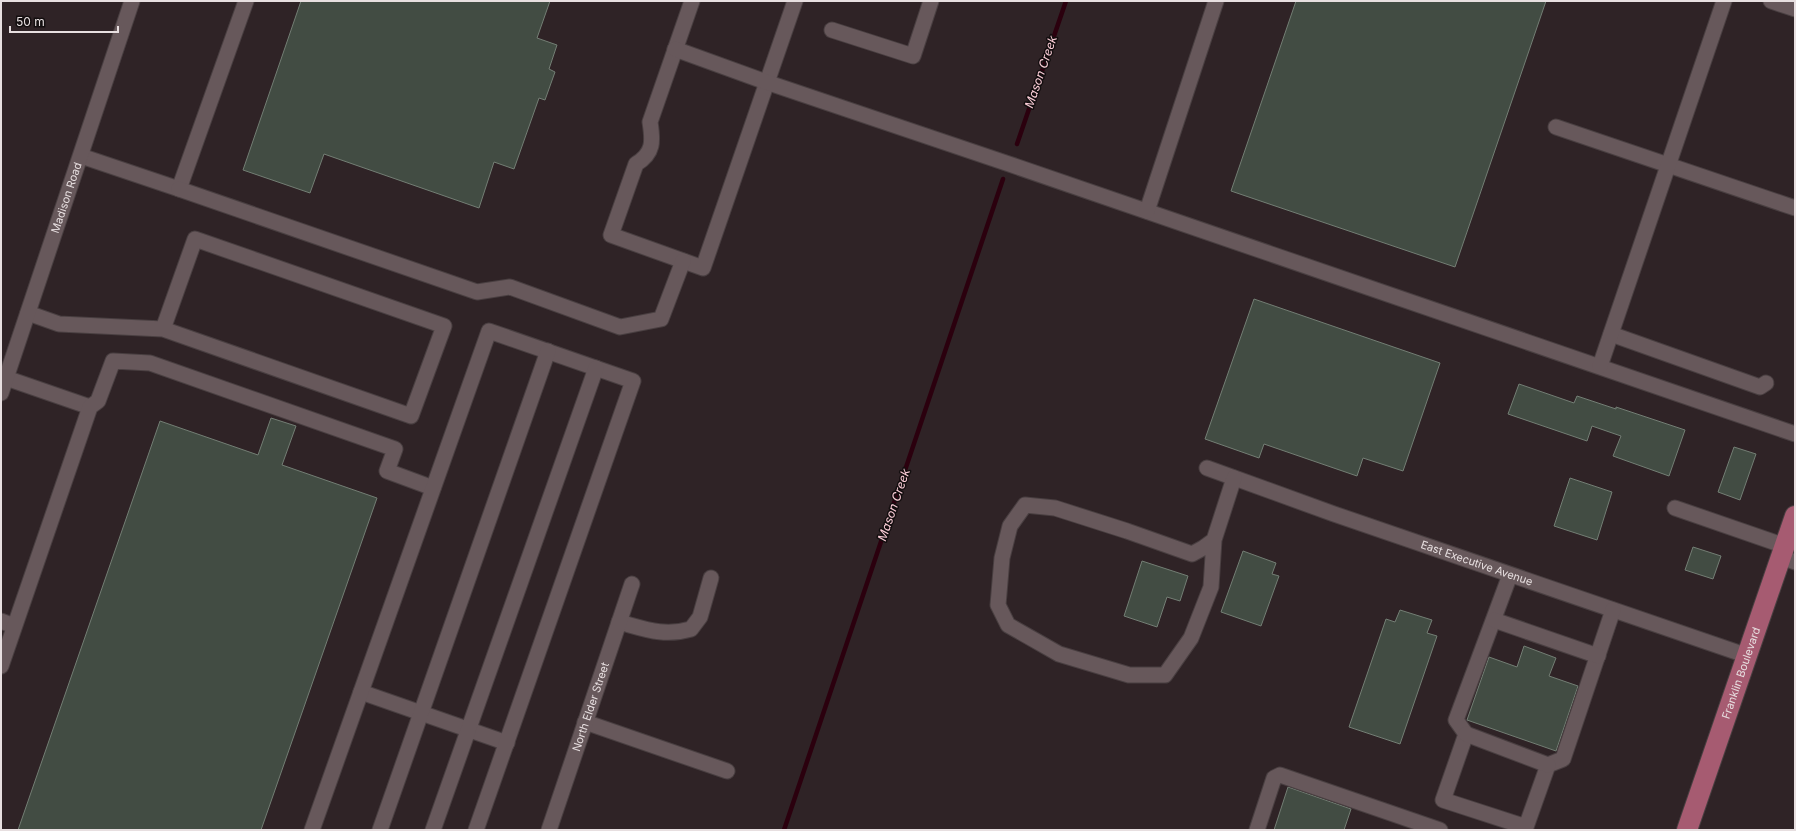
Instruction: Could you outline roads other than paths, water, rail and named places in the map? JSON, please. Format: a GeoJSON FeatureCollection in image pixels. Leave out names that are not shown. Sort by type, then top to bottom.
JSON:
{"type":"FeatureCollection","features":[{"type":"Feature","properties":{"kind":"main road","name":"Franklin Boulevard"},"geometry":{"type":"LineString","coordinates":[[1687,830],[1748,656],[1787,555],[1795,516]]}},
{"type":"Feature","properties":{"kind":"street","name":"Madison Road"},"geometry":{"type":"LineString","coordinates":[[1,393],[132,1]]}},
{"type":"Feature","properties":{"kind":"street"},"geometry":{"type":"LineString","coordinates":[[179,189],[246,1]]}},
{"type":"Feature","properties":{"kind":"street"},"geometry":{"type":"LineString","coordinates":[[692,1],[650,122],[653,141],[646,158],[636,164],[611,235],[703,268],[795,1]]}},
{"type":"Feature","properties":{"kind":"street"},"geometry":{"type":"LineString","coordinates":[[832,30],[913,56],[931,1]]}},
{"type":"Feature","properties":{"kind":"street"},"geometry":{"type":"LineString","coordinates":[[1147,211],[1216,1]]}},
{"type":"Feature","properties":{"kind":"street"},"geometry":{"type":"LineString","coordinates":[[1600,366],[1724,1]]}},
{"type":"Feature","properties":{"kind":"street"},"geometry":{"type":"LineString","coordinates":[[1771,1],[1795,9]]}},
{"type":"Feature","properties":{"kind":"street"},"geometry":{"type":"LineString","coordinates":[[675,49],[766,82],[1147,211],[1795,434]]}},
{"type":"Feature","properties":{"kind":"street"},"geometry":{"type":"LineString","coordinates":[[1556,127],[1795,208]]}},
{"type":"Feature","properties":{"kind":"street"},"geometry":{"type":"LineString","coordinates":[[81,156],[476,292],[510,287],[620,327],[661,319],[683,261]]}},
{"type":"Feature","properties":{"kind":"street"},"geometry":{"type":"LineString","coordinates":[[28,313],[59,324],[163,329],[412,416],[444,326],[194,239],[163,329]]}},
{"type":"Feature","properties":{"kind":"street"},"geometry":{"type":"LineString","coordinates":[[312,830],[489,331],[633,381],[476,830]]}},
{"type":"Feature","properties":{"kind":"street"},"geometry":{"type":"LineString","coordinates":[[1610,334],[1760,387],[1766,383]]}},
{"type":"Feature","properties":{"kind":"street"},"geometry":{"type":"LineString","coordinates":[[380,830],[548,351]]}},
{"type":"Feature","properties":{"kind":"street"},"geometry":{"type":"LineString","coordinates":[[1,666],[8,623],[90,407],[98,401],[113,361],[150,363],[395,449],[387,471],[433,488]]}},
{"type":"Feature","properties":{"kind":"street"},"geometry":{"type":"LineString","coordinates":[[433,830],[596,368]]}},
{"type":"Feature","properties":{"kind":"street"},"geometry":{"type":"LineString","coordinates":[[6,378],[90,407]]}},
{"type":"Feature","properties":{"kind":"street","name":"East Executive Avenue"},"geometry":{"type":"LineString","coordinates":[[1207,468],[1510,575],[1748,656]]}},
{"type":"Feature","properties":{"kind":"street"},"geometry":{"type":"LineString","coordinates":[[1214,540],[1192,554],[1055,508],[1025,505],[1010,526],[1002,558],[998,605],[1008,625],[1059,654],[1129,675],[1166,675],[1191,638],[1211,587],[1214,540],[1234,478]]}},
{"type":"Feature","properties":{"kind":"street"},"geometry":{"type":"LineString","coordinates":[[1675,508],[1787,555]]}},
{"type":"Feature","properties":{"kind":"street"},"geometry":{"type":"LineString","coordinates":[[1510,575],[1456,720],[1466,734],[1548,765],[1563,759],[1613,610]]}},
{"type":"Feature","properties":{"kind":"street"},"geometry":{"type":"LineString","coordinates":[[619,622],[662,633],[681,632],[691,629],[700,617],[711,578]]}},
{"type":"Feature","properties":{"kind":"street","name":"North Elder Street"},"geometry":{"type":"LineString","coordinates":[[549,830],[632,584]]}},
{"type":"Feature","properties":{"kind":"street"},"geometry":{"type":"LineString","coordinates":[[1494,620],[1598,656]]}},
{"type":"Feature","properties":{"kind":"street"},"geometry":{"type":"LineString","coordinates":[[361,692],[507,743]]}},
{"type":"Feature","properties":{"kind":"street"},"geometry":{"type":"LineString","coordinates":[[585,722],[727,771]]}},
{"type":"Feature","properties":{"kind":"street"},"geometry":{"type":"LineString","coordinates":[[1466,734],[1443,800],[1526,827],[1548,765]]}},
{"type":"Feature","properties":{"kind":"street"},"geometry":{"type":"LineString","coordinates":[[1257,830],[1274,778],[1280,775],[1440,830]]}},
{"type":"Feature","properties":{"kind":"waterway","name":"Mason Creek"},"geometry":{"type":"LineString","coordinates":[[1017,144],[1066,1]]}},
{"type":"Feature","properties":{"kind":"waterway","name":"Mason Creek"},"geometry":{"type":"LineString","coordinates":[[784,830],[1003,179]]}}]}
